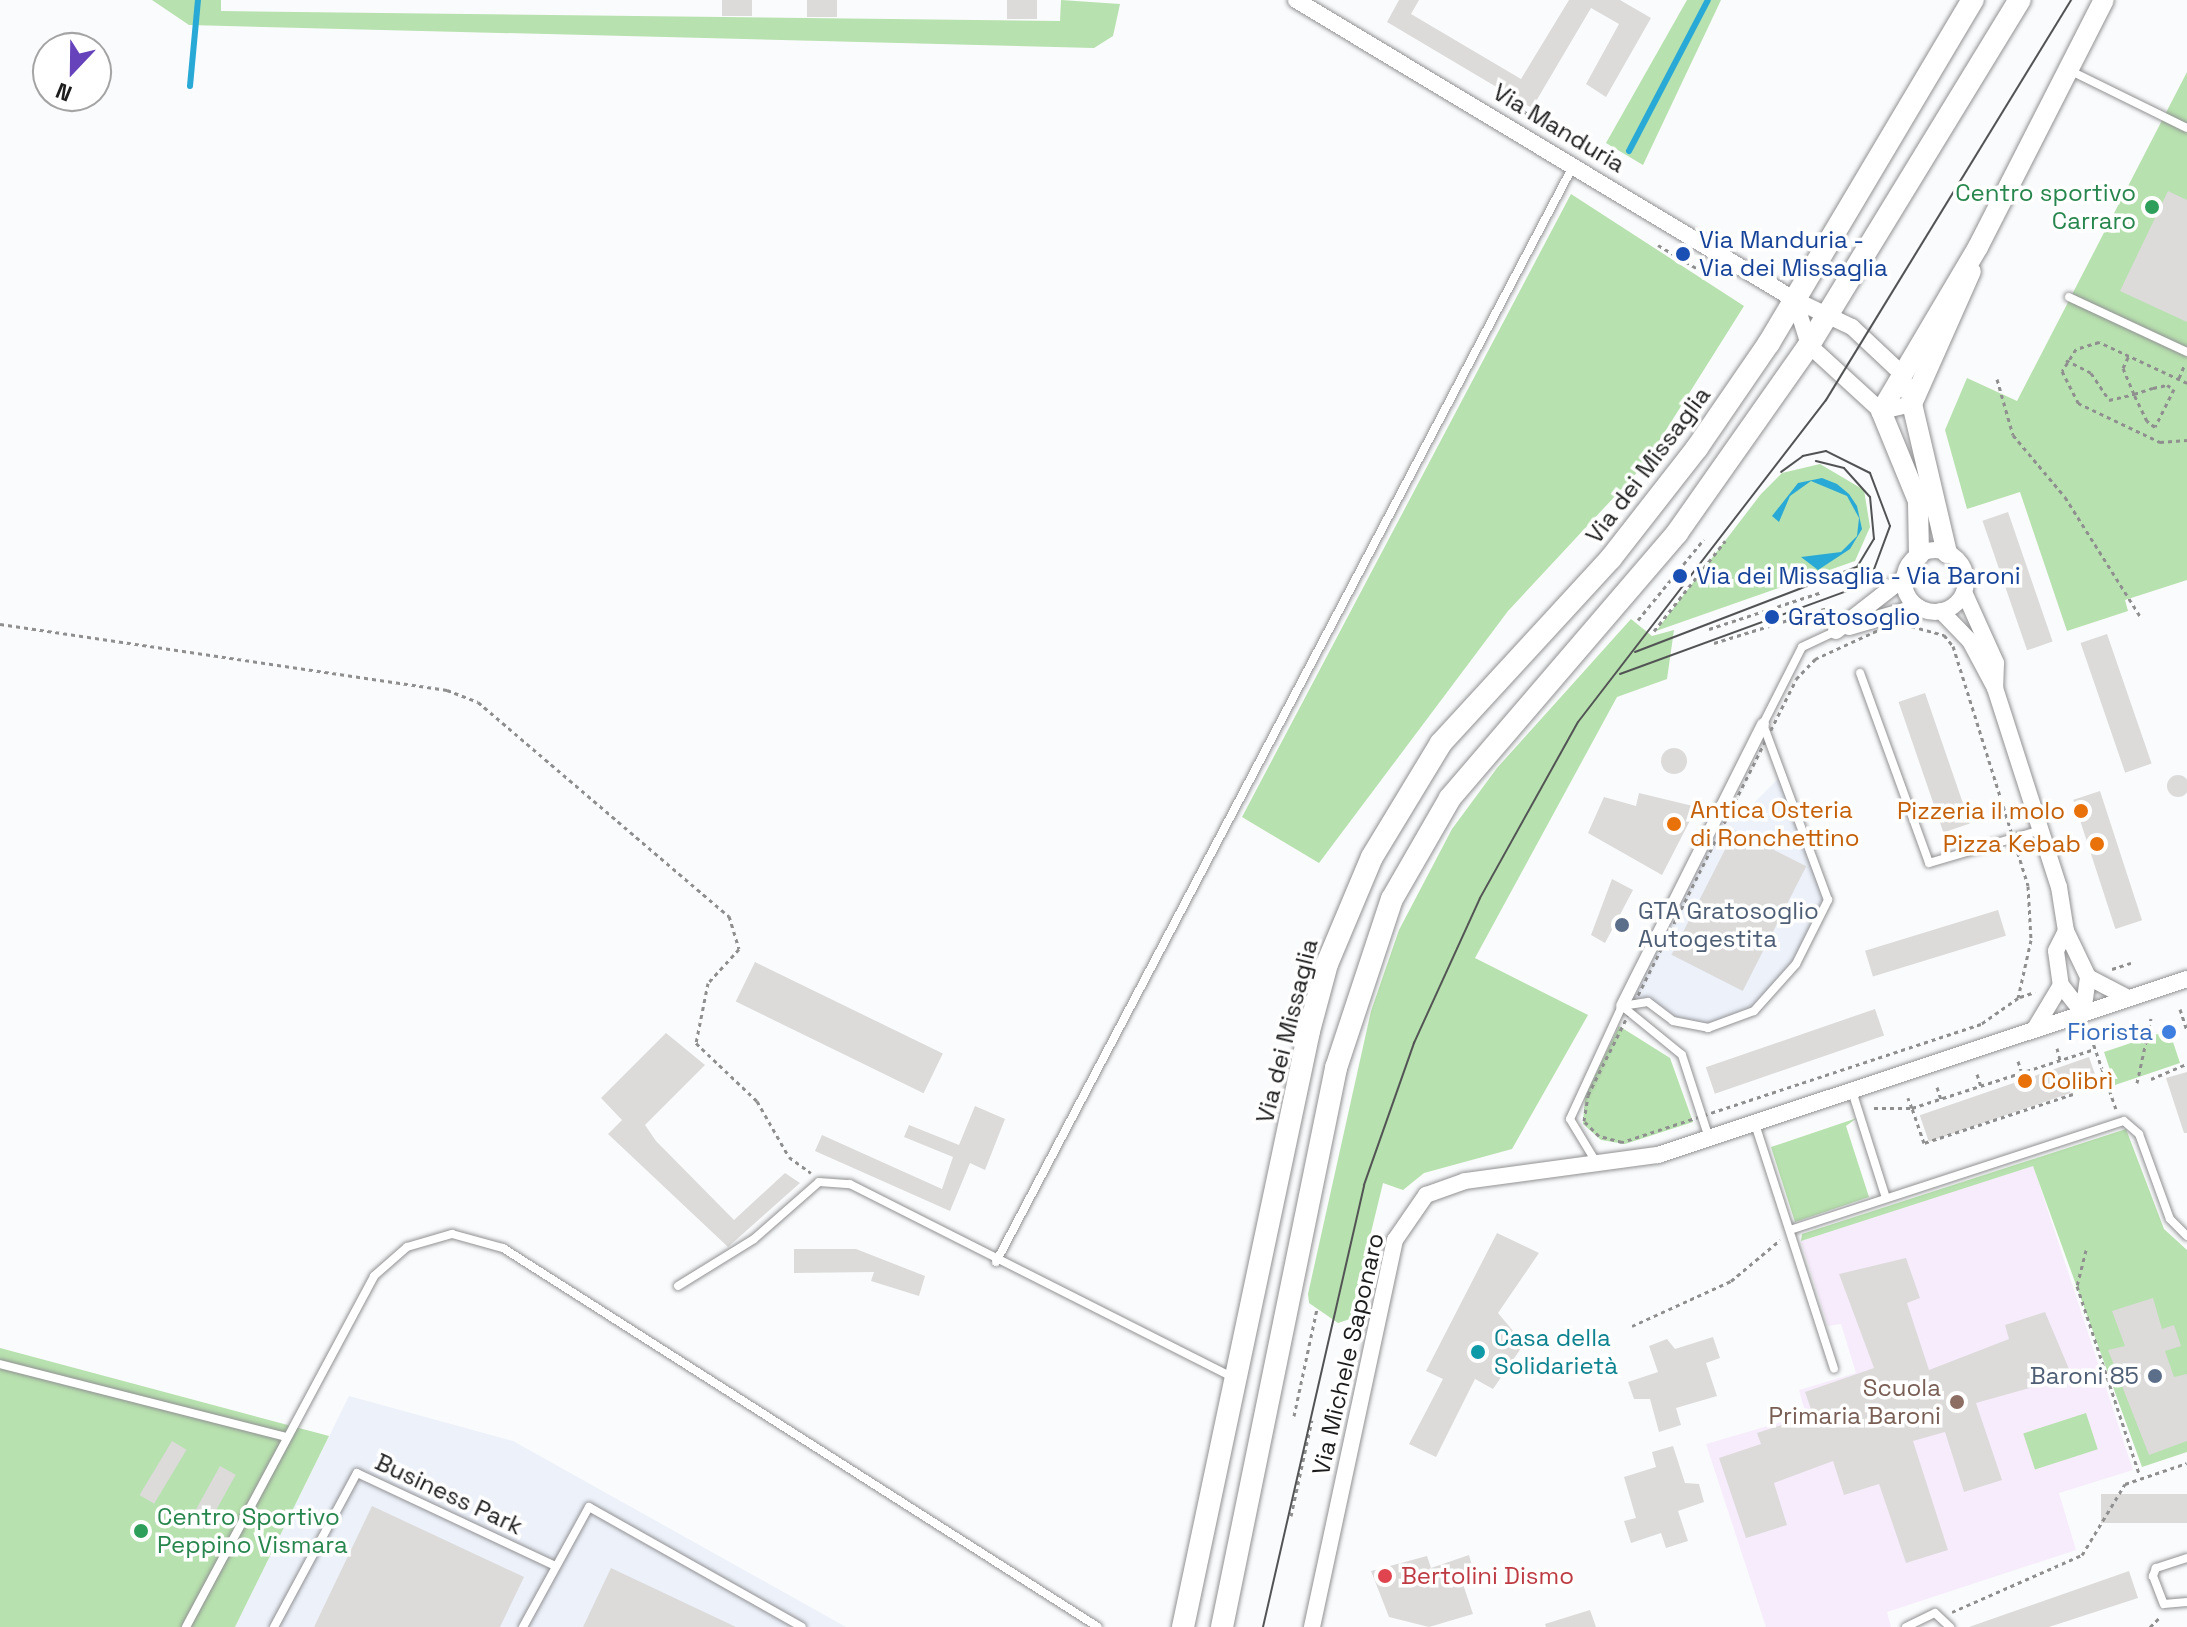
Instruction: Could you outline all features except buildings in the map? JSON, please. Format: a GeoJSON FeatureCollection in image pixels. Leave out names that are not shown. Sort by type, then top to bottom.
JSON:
{"type":"FeatureCollection","features":[{"type":"Feature","properties":{"kind":"main road","name":"Via dei Missaglia"},"geometry":{"type":"LineString","coordinates":[[1183,1627],[1238,1379],[1309,1031],[1327,964],[1372,857],[1441,743],[1611,558],[1697,448],[1795,300],[1973,0]]}},
{"type":"Feature","properties":{"kind":"main road"},"geometry":{"type":"LineString","coordinates":[[1222,1627],[1336,1068],[1392,899],[1450,798],[1677,533],[1809,345],[2020,0]]}},
{"type":"Feature","properties":{"kind":"street","name":"Via Manduria"},"geometry":{"type":"LineString","coordinates":[[1296,0],[1795,300]]}},
{"type":"Feature","properties":{"kind":"street"},"geometry":{"type":"LineString","coordinates":[[1881,411],[1978,247],[2104,0]]}},
{"type":"Feature","properties":{"kind":"street"},"geometry":{"type":"LineString","coordinates":[[1912,404],[1928,354],[1961,302],[1978,247]]}},
{"type":"Feature","properties":{"kind":"street"},"geometry":{"type":"LineString","coordinates":[[1795,300],[1829,313],[1901,373],[1912,404],[1947,553],[1965,571],[1964,592],[1996,663],[1995,688]]}},
{"type":"Feature","properties":{"kind":"street"},"geometry":{"type":"LineString","coordinates":[[1795,300],[1809,345],[1881,411],[1918,501],[1919,555],[1904,578],[1836,631]]}},
{"type":"Feature","properties":{"kind":"street"},"geometry":{"type":"LineString","coordinates":[[1881,411],[1912,404]]}},
{"type":"Feature","properties":{"kind":"street"},"geometry":{"type":"LineString","coordinates":[[1919,555],[1947,553]]}},
{"type":"Feature","properties":{"kind":"street"},"geometry":{"type":"LineString","coordinates":[[1904,578],[1918,607]]}},
{"type":"Feature","properties":{"kind":"street"},"geometry":{"type":"LineString","coordinates":[[1941,611],[1964,592]]}},
{"type":"Feature","properties":{"kind":"street"},"geometry":{"type":"LineString","coordinates":[[1836,631],[1918,607],[1941,611],[1970,641],[1995,688],[2042,830],[2066,931],[2088,977],[2083,1013]]}},
{"type":"Feature","properties":{"kind":"street"},"geometry":{"type":"LineString","coordinates":[[1622,1006],[1763,724]]}},
{"type":"Feature","properties":{"kind":"street"},"geometry":{"type":"LineString","coordinates":[[2066,931],[2056,951],[2061,985],[2083,1013]]}},
{"type":"Feature","properties":{"kind":"street"},"geometry":{"type":"LineString","coordinates":[[2088,977],[2128,998]]}},
{"type":"Feature","properties":{"kind":"street","name":"Via Michele Saponaro"},"geometry":{"type":"LineString","coordinates":[[1312,1627],[1392,1255],[1408,1215],[1426,1195],[1453,1183],[1598,1165],[1709,1138],[2187,979]]}},
{"type":"Feature","properties":{"kind":"street"},"geometry":{"type":"LineString","coordinates":[[2034,1030],[2061,985]]}},
{"type":"Feature","properties":{"kind":"lane"},"geometry":{"type":"LineString","coordinates":[[2069,70],[2187,128]]}},
{"type":"Feature","properties":{"kind":"lane"},"geometry":{"type":"LineString","coordinates":[[996,1262],[1574,165]]}},
{"type":"Feature","properties":{"kind":"lane"},"geometry":{"type":"LineString","coordinates":[[2069,297],[2187,352]]}},
{"type":"Feature","properties":{"kind":"lane"},"geometry":{"type":"LineString","coordinates":[[1622,1006],[1648,1002],[1673,1021],[1708,1028],[1754,1011],[1796,964],[1828,900],[1763,724],[1802,647],[1836,631]]}},
{"type":"Feature","properties":{"kind":"lane"},"geometry":{"type":"LineString","coordinates":[[1860,673],[1929,863],[2042,830]]}},
{"type":"Feature","properties":{"kind":"lane"},"geometry":{"type":"LineString","coordinates":[[1598,1165],[1570,1119],[1599,1050],[1622,1006]]}},
{"type":"Feature","properties":{"kind":"lane"},"geometry":{"type":"LineString","coordinates":[[1622,1006],[1682,1055],[1709,1138]]}},
{"type":"Feature","properties":{"kind":"lane"},"geometry":{"type":"LineString","coordinates":[[1852,1091],[1886,1198]]}},
{"type":"Feature","properties":{"kind":"lane"},"geometry":{"type":"LineString","coordinates":[[1786,1234],[2120,1122],[2139,1134],[2170,1219],[2187,1236]]}},
{"type":"Feature","properties":{"kind":"lane"},"geometry":{"type":"LineString","coordinates":[[1755,1124],[1786,1234],[1834,1369]]}},
{"type":"Feature","properties":{"kind":"lane"},"geometry":{"type":"LineString","coordinates":[[678,1286],[754,1239],[819,1182],[850,1184],[996,1262],[1238,1379]]}},
{"type":"Feature","properties":{"kind":"lane"},"geometry":{"type":"LineString","coordinates":[[186,1627],[374,1276],[407,1247],[452,1234],[503,1248],[1098,1627]]}},
{"type":"Feature","properties":{"kind":"lane"},"geometry":{"type":"LineString","coordinates":[[0,1364],[286,1437]]}},
{"type":"Feature","properties":{"kind":"lane","name":"Business Park"},"geometry":{"type":"LineString","coordinates":[[274,1627],[357,1473],[553,1565]]}},
{"type":"Feature","properties":{"kind":"lane"},"geometry":{"type":"LineString","coordinates":[[523,1627],[553,1565],[589,1507],[802,1627]]}},
{"type":"Feature","properties":{"kind":"lane"},"geometry":{"type":"LineString","coordinates":[[2187,1558],[2156,1568],[2153,1576],[2164,1604],[2187,1602]]}},
{"type":"Feature","properties":{"kind":"lane"},"geometry":{"type":"LineString","coordinates":[[1906,1627],[1935,1613],[1946,1617],[1950,1627]]}},
{"type":"Feature","properties":{"kind":"path"},"geometry":{"type":"LineString","coordinates":[[1523,111],[1567,137]]}},
{"type":"Feature","properties":{"kind":"path"},"geometry":{"type":"LineString","coordinates":[[1658,245],[1698,269]]}},
{"type":"Feature","properties":{"kind":"path"},"geometry":{"type":"LineString","coordinates":[[2066,360],[2099,342],[2187,383]]}},
{"type":"Feature","properties":{"kind":"path"},"geometry":{"type":"LineString","coordinates":[[2066,360],[2091,373],[2109,400],[2134,394],[2167,385],[2174,389],[2155,427],[2134,394],[2123,368],[2129,355]]}},
{"type":"Feature","properties":{"kind":"path"},"geometry":{"type":"LineString","coordinates":[[2066,360],[2063,384],[2078,403],[2160,442],[2187,440]]}},
{"type":"Feature","properties":{"kind":"path"},"geometry":{"type":"LineString","coordinates":[[2179,378],[2187,360]]}},
{"type":"Feature","properties":{"kind":"path"},"geometry":{"type":"LineString","coordinates":[[1997,379],[2013,435],[2065,497],[2140,616]]}},
{"type":"Feature","properties":{"kind":"path"},"geometry":{"type":"LineString","coordinates":[[1638,620],[1704,539]]}},
{"type":"Feature","properties":{"kind":"path"},"geometry":{"type":"LineString","coordinates":[[1654,631],[1725,541]]}},
{"type":"Feature","properties":{"kind":"path"},"geometry":{"type":"LineString","coordinates":[[1709,629],[1822,592]]}},
{"type":"Feature","properties":{"kind":"path"},"geometry":{"type":"LineString","coordinates":[[1714,643],[1827,608]]}},
{"type":"Feature","properties":{"kind":"path"},"geometry":{"type":"LineString","coordinates":[[0,624],[447,690],[478,702],[729,916],[739,949],[708,983],[696,1043],[757,1101],[789,1157],[819,1182]]}},
{"type":"Feature","properties":{"kind":"path"},"geometry":{"type":"LineString","coordinates":[[1962,676],[1974,713]]}},
{"type":"Feature","properties":{"kind":"path"},"geometry":{"type":"LineString","coordinates":[[2180,1009],[2187,1030]]}},
{"type":"Feature","properties":{"kind":"path"},"geometry":{"type":"LineString","coordinates":[[2137,1083],[2151,1018]]}},
{"type":"Feature","properties":{"kind":"path"},"geometry":{"type":"LineString","coordinates":[[2091,1037],[2120,1122]]}},
{"type":"Feature","properties":{"kind":"path"},"geometry":{"type":"LineString","coordinates":[[2057,1048],[2060,1060]]}},
{"type":"Feature","properties":{"kind":"path"},"geometry":{"type":"LineString","coordinates":[[1874,1108],[1912,1108],[1963,1095],[1981,1086],[2003,1082],[2095,1049]]}},
{"type":"Feature","properties":{"kind":"path"},"geometry":{"type":"LineString","coordinates":[[2018,1061],[2022,1073]]}},
{"type":"Feature","properties":{"kind":"path"},"geometry":{"type":"LineString","coordinates":[[2151,1079],[2187,1064]]}},
{"type":"Feature","properties":{"kind":"path"},"geometry":{"type":"LineString","coordinates":[[1977,1074],[1981,1086]]}},
{"type":"Feature","properties":{"kind":"path"},"geometry":{"type":"LineString","coordinates":[[1937,1087],[1941,1099]]}},
{"type":"Feature","properties":{"kind":"path"},"geometry":{"type":"LineString","coordinates":[[1908,1098],[1924,1143],[2073,1094]]}},
{"type":"Feature","properties":{"kind":"path"},"geometry":{"type":"LineString","coordinates":[[1632,1326],[1741,1275],[1786,1234]]}},
{"type":"Feature","properties":{"kind":"path"},"geometry":{"type":"LineString","coordinates":[[2086,1250],[2077,1286],[2139,1475]]}},
{"type":"Feature","properties":{"kind":"path"},"geometry":{"type":"LineString","coordinates":[[1294,1416],[1317,1309]]}},
{"type":"Feature","properties":{"kind":"path"},"geometry":{"type":"LineString","coordinates":[[1291,1516],[1312,1420]]}},
{"type":"Feature","properties":{"kind":"path"},"geometry":{"type":"LineString","coordinates":[[1946,1617],[2082,1555],[2106,1511],[2139,1475],[2187,1463]]}},
{"type":"Feature","properties":{"kind":"path"},"geometry":{"type":"LineString","coordinates":[[2106,1511],[2110,1519]]}},
{"type":"Feature","properties":{"kind":"shaded area"},"geometry":{"type":"Polygon","coordinates":[[[1783,774],[1828,900],[1796,964],[1754,1011],[1708,1028],[1673,1021],[1648,1002],[1622,1006],[1722,814],[1735,822],[1783,774]]]}},
{"type":"Feature","properties":{"kind":"shaded area","name":"Scuola Primaria Baroni"},"geometry":{"type":"Polygon","coordinates":[[[2033,1165],[2133,1470],[2059,1493],[2076,1550],[1887,1612],[1891,1627],[1766,1627],[1706,1444],[1806,1415],[1799,1390],[1856,1373],[1841,1324],[1828,1326],[1801,1241],[2033,1165]]]}},
{"type":"Feature","properties":{"kind":"shaded area"},"geometry":{"type":"Polygon","coordinates":[[[349,1396],[513,1441],[846,1627],[235,1627],[349,1396]]]}},
{"type":"Feature","properties":{"kind":"green space"},"geometry":{"type":"Polygon","coordinates":[[[152,0],[221,0],[221,11],[1060,21],[1061,0],[1120,4],[1113,36],[1094,48],[189,25],[152,0]]]}},
{"type":"Feature","properties":{"kind":"green space"},"geometry":{"type":"Polygon","coordinates":[[[1687,0],[1721,0],[1643,165],[1606,143],[1687,0]]]}},
{"type":"Feature","properties":{"kind":"green space"},"geometry":{"type":"Polygon","coordinates":[[[2187,72],[2187,580],[2125,600],[2128,611],[2067,631],[2020,492],[1967,509],[1945,430],[1967,378],[2017,401],[2187,72]]]}},
{"type":"Feature","properties":{"kind":"green space"},"geometry":{"type":"Polygon","coordinates":[[[1571,194],[1744,306],[1644,465],[1508,611],[1319,863],[1242,817],[1571,194]]]}},
{"type":"Feature","properties":{"kind":"green space"},"geometry":{"type":"Polygon","coordinates":[[[1820,464],[1864,490],[1870,527],[1855,561],[1656,631],[1761,494],[1782,473],[1820,464]]]}},
{"type":"Feature","properties":{"kind":"green space"},"geometry":{"type":"Polygon","coordinates":[[[1631,619],[1652,636],[1674,630],[1667,679],[1617,697],[1475,958],[1588,1015],[1512,1149],[1424,1173],[1403,1190],[1383,1183],[1350,1319],[1338,1323],[1309,1303],[1308,1294],[1371,1011],[1399,930],[1452,829],[1497,768],[1631,619]]]}},
{"type":"Feature","properties":{"kind":"green space"},"geometry":{"type":"Polygon","coordinates":[[[1619,1026],[1670,1058],[1693,1122],[1625,1144],[1601,1140],[1583,1124],[1585,1096],[1619,1026]]]}},
{"type":"Feature","properties":{"kind":"green space"},"geometry":{"type":"Polygon","coordinates":[[[2161,1033],[2163,1041],[2172,1039],[2180,1063],[2115,1085],[2104,1052],[2161,1033]]]}},
{"type":"Feature","properties":{"kind":"green space"},"geometry":{"type":"Polygon","coordinates":[[[1857,1118],[1846,1126],[1869,1197],[1795,1222],[1771,1147],[1857,1118]]]}},
{"type":"Feature","properties":{"kind":"green space"},"geometry":{"type":"Polygon","coordinates":[[[2126,1129],[2164,1229],[2187,1250],[2187,1452],[2142,1467],[2033,1166],[1801,1241],[1802,1234],[2126,1129]]]}},
{"type":"Feature","properties":{"kind":"green space","name":"Centro Sportivo Peppino Vismara"},"geometry":{"type":"Polygon","coordinates":[[[0,1348],[329,1436],[235,1627],[0,1627],[0,1348]]]}},
{"type":"Feature","properties":{"kind":"green space"},"geometry":{"type":"Polygon","coordinates":[[[2086,1413],[2098,1449],[2035,1470],[2023,1433],[2086,1413]]]}},
{"type":"Feature","properties":{"kind":"water"},"geometry":{"type":"Polygon","coordinates":[[[1822,478],[1837,484],[1849,494],[1857,506],[1862,529],[1850,549],[1818,570],[1801,557],[1841,552],[1857,536],[1859,518],[1847,496],[1811,481],[1790,496],[1779,522],[1772,516],[1798,483],[1822,478]]]}},
{"type":"Feature","properties":{"kind":"waterway"},"geometry":{"type":"LineString","coordinates":[[190,86],[198,0]]}},
{"type":"Feature","properties":{"kind":"waterway"},"geometry":{"type":"LineString","coordinates":[[1629,151],[1708,0]]}},
{"type":"Feature","properties":{"kind":"tram line"},"geometry":{"type":"LineString","coordinates":[[1263,1627],[1364,1185],[1414,1043],[1480,898],[1578,722],[1826,400],[2071,0]]}},
{"type":"Feature","properties":{"kind":"tram line"},"geometry":{"type":"LineString","coordinates":[[1620,674],[1847,591],[1873,572],[1890,526],[1870,473],[1826,451],[1803,456],[1781,472]]}},
{"type":"Feature","properties":{"kind":"tram line"},"geometry":{"type":"LineString","coordinates":[[1635,652],[1857,567],[1874,539],[1870,497],[1844,468],[1816,461]]}},
{"type":"Feature","properties":{"kind":"place","name":"Centro sportivo Carraro"},"geometry":{"type":"Point","coordinates":[2152,207]}},
{"type":"Feature","properties":{"kind":"place","name":"Via Manduria - Via dei Missaglia"},"geometry":{"type":"Point","coordinates":[1683,254]}},
{"type":"Feature","properties":{"kind":"place","name":"Via dei Missaglia - Via Baroni"},"geometry":{"type":"Point","coordinates":[1680,576]}},
{"type":"Feature","properties":{"kind":"place","name":"Gratosoglio"},"geometry":{"type":"Point","coordinates":[1772,617]}},
{"type":"Feature","properties":{"kind":"place","name":"Pizzeria il molo"},"geometry":{"type":"Point","coordinates":[2081,811]}},
{"type":"Feature","properties":{"kind":"place","name":"Antica Osteria di Ronchettino"},"geometry":{"type":"Point","coordinates":[1674,824]}},
{"type":"Feature","properties":{"kind":"place","name":"Pizza Kebab"},"geometry":{"type":"Point","coordinates":[2097,844]}},
{"type":"Feature","properties":{"kind":"place","name":"GTA Gratosoglio Autogestita"},"geometry":{"type":"Point","coordinates":[1622,925]}},
{"type":"Feature","properties":{"kind":"place","name":"Fiorista"},"geometry":{"type":"Point","coordinates":[2169,1032]}},
{"type":"Feature","properties":{"kind":"place","name":"Colibrì"},"geometry":{"type":"Point","coordinates":[2025,1081]}},
{"type":"Feature","properties":{"kind":"place","name":"Casa della Solidarietà"},"geometry":{"type":"Point","coordinates":[1478,1352]}},
{"type":"Feature","properties":{"kind":"place","name":"Baroni 85"},"geometry":{"type":"Point","coordinates":[2155,1376]}},
{"type":"Feature","properties":{"kind":"place","name":"Scuola Primaria Baroni"},"geometry":{"type":"Point","coordinates":[1957,1402]}},
{"type":"Feature","properties":{"kind":"place","name":"Centro Sportivo Peppino Vismara"},"geometry":{"type":"Point","coordinates":[141,1531]}},
{"type":"Feature","properties":{"kind":"place","name":"Bertolini Dismo"},"geometry":{"type":"Point","coordinates":[1385,1576]}}]}
